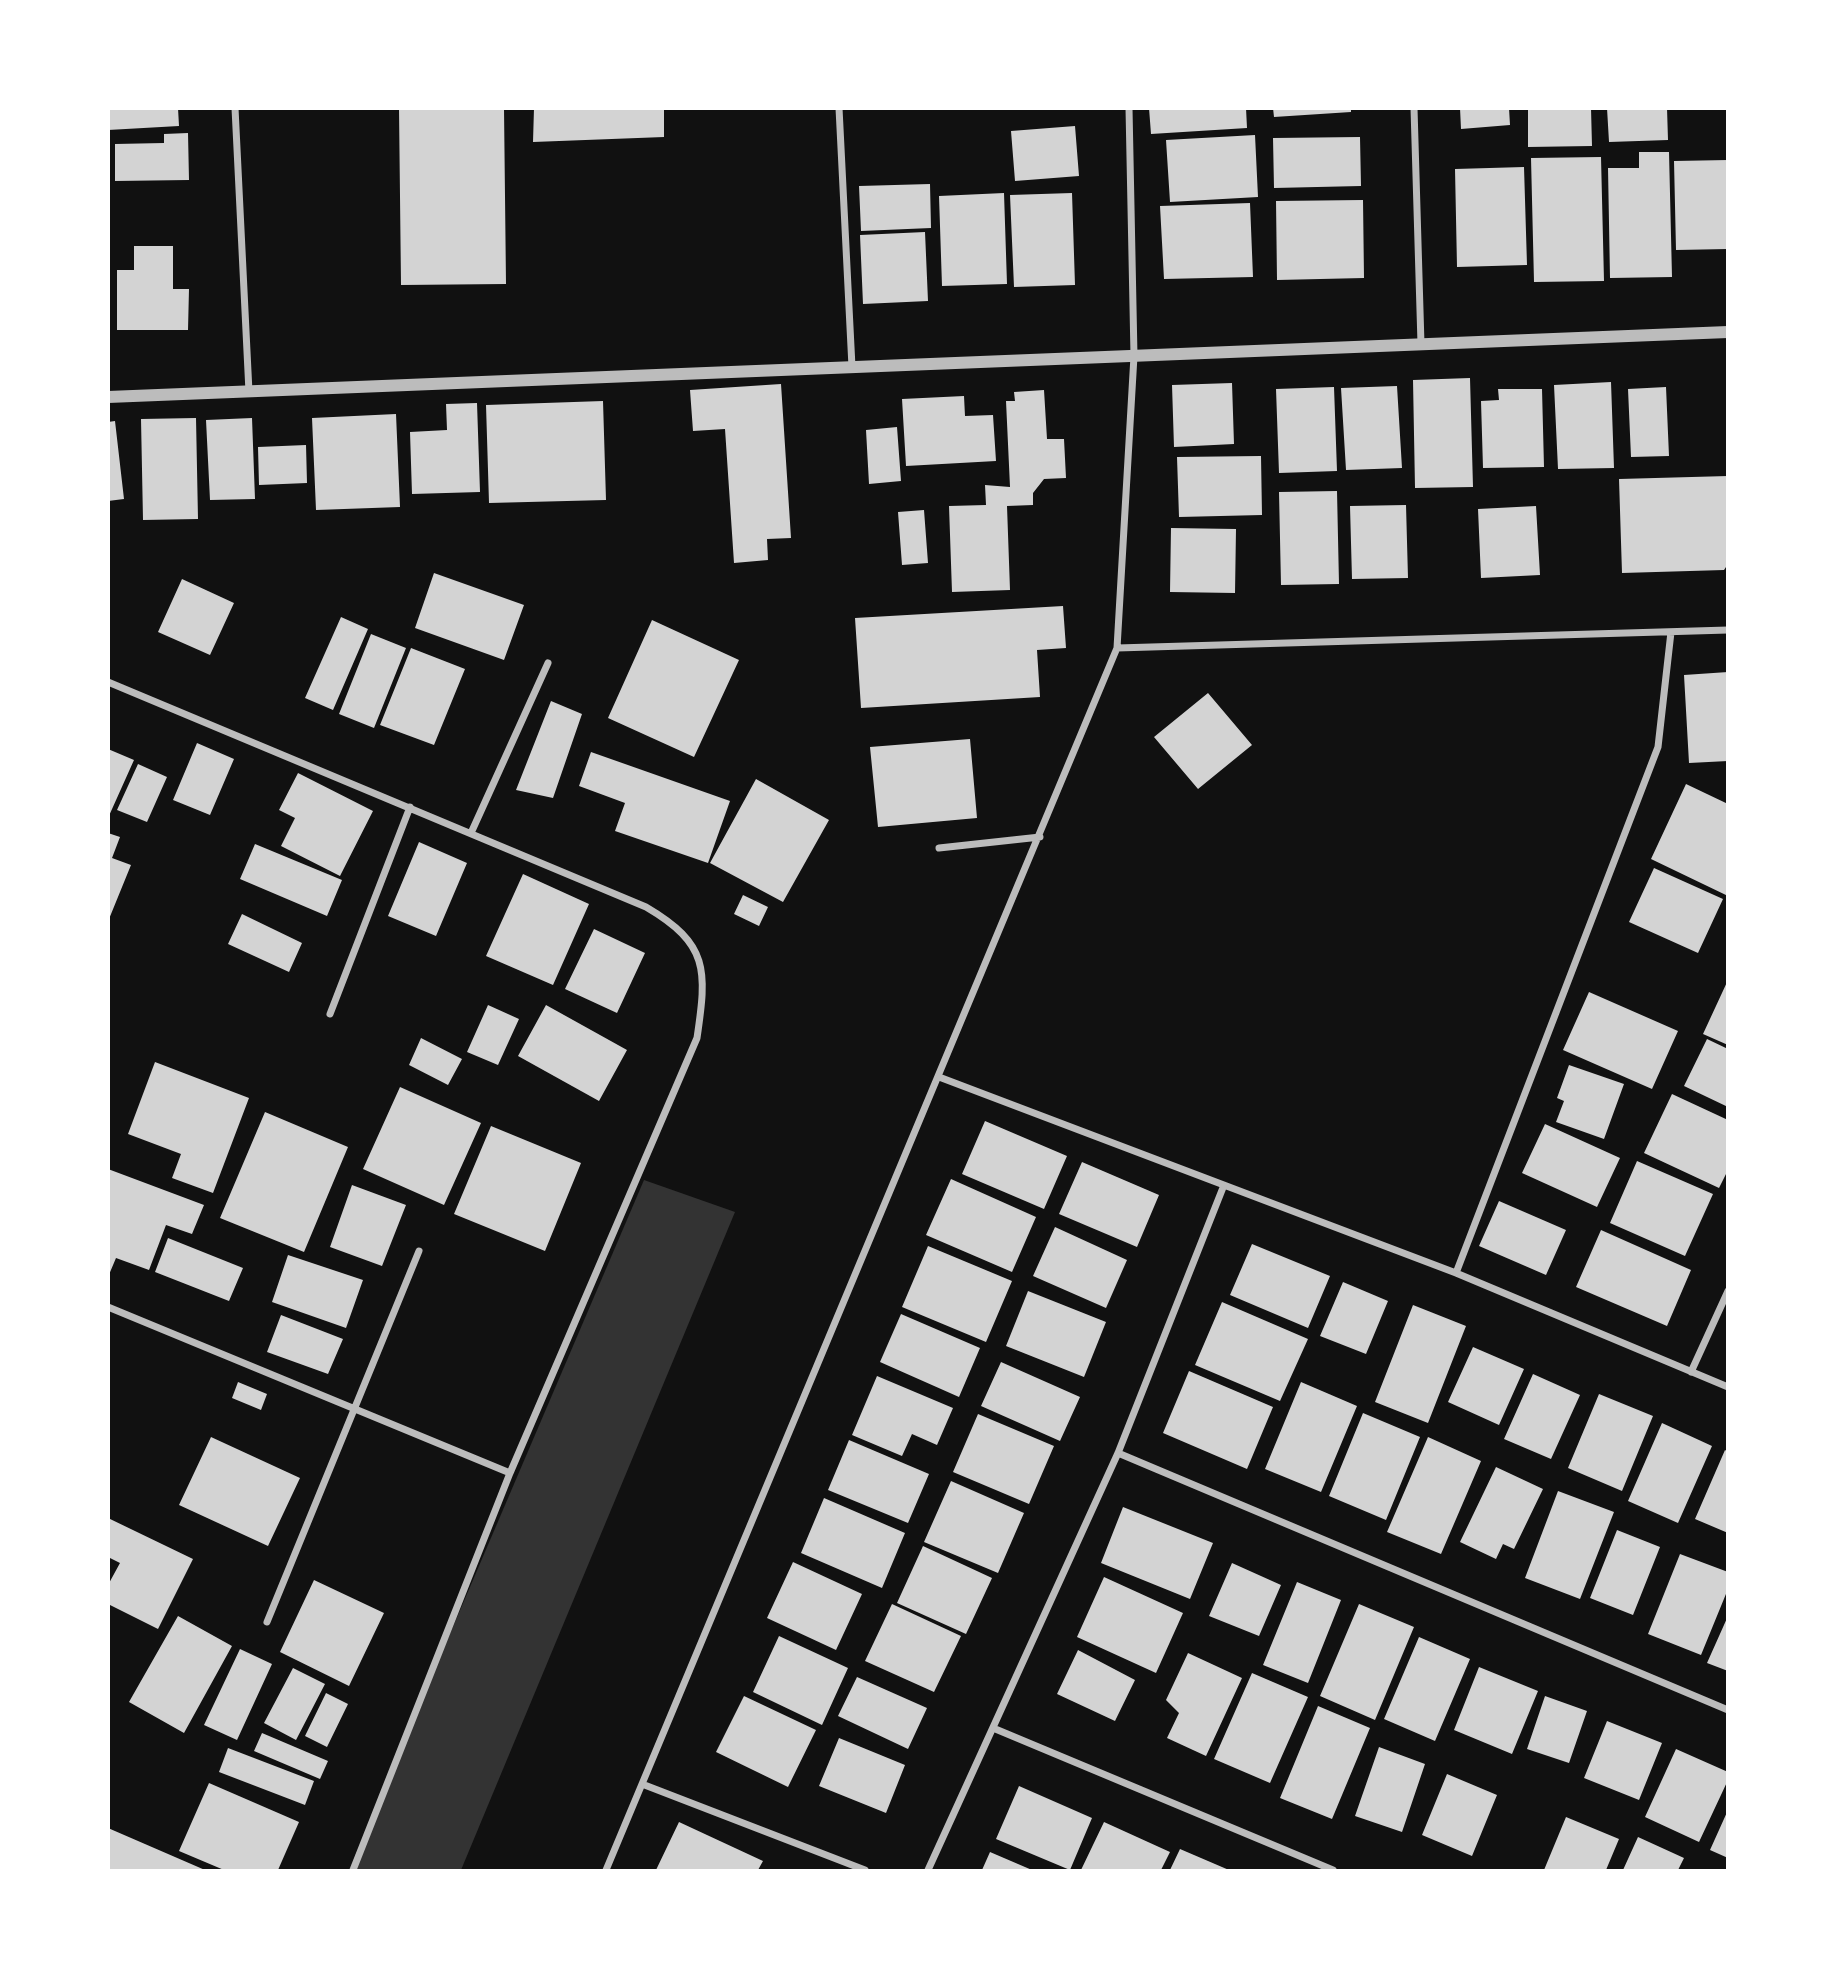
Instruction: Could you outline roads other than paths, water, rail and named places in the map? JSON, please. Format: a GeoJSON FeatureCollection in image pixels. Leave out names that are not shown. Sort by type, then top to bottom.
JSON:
{"type":"FeatureCollection","features":[{"type":"Feature","properties":{"kind":"street"},"geometry":{"type":"LineString","coordinates":[[235,108],[249,392]]}},
{"type":"Feature","properties":{"kind":"street"},"geometry":{"type":"LineString","coordinates":[[839,108],[852,367]]}},
{"type":"Feature","properties":{"kind":"street"},"geometry":{"type":"LineString","coordinates":[[606,1871],[1117,648],[1134,356],[1129,108]]}},
{"type":"Feature","properties":{"kind":"street"},"geometry":{"type":"LineString","coordinates":[[1414,108],[1421,344]]}},
{"type":"Feature","properties":{"kind":"street"},"geometry":{"type":"LineString","coordinates":[[108,397],[1727,332]]}},
{"type":"Feature","properties":{"kind":"street"},"geometry":{"type":"LineString","coordinates":[[1117,648],[1727,630]]}},
{"type":"Feature","properties":{"kind":"street"},"geometry":{"type":"LineString","coordinates":[[1456,1273],[1658,747],[1671,632]]}},
{"type":"Feature","properties":{"kind":"street"},"geometry":{"type":"LineString","coordinates":[[471,833],[548,663]]}},
{"type":"Feature","properties":{"kind":"street"},"geometry":{"type":"LineString","coordinates":[[108,682],[646,907],[676,924],[699,953],[704,995],[697,1038],[510,1473],[353,1871]]}},
{"type":"Feature","properties":{"kind":"street"},"geometry":{"type":"LineString","coordinates":[[330,1014],[410,807]]}},
{"type":"Feature","properties":{"kind":"street"},"geometry":{"type":"LineString","coordinates":[[939,848],[1040,837]]}},
{"type":"Feature","properties":{"kind":"street"},"geometry":{"type":"LineString","coordinates":[[939,1077],[1456,1273],[1727,1387]]}},
{"type":"Feature","properties":{"kind":"street"},"geometry":{"type":"LineString","coordinates":[[928,1871],[1118,1453],[1224,1185]]}},
{"type":"Feature","properties":{"kind":"street"},"geometry":{"type":"LineString","coordinates":[[267,1622],[357,1408],[419,1251]]}},
{"type":"Feature","properties":{"kind":"street"},"geometry":{"type":"LineString","coordinates":[[1691,1372],[1727,1292]]}},
{"type":"Feature","properties":{"kind":"street"},"geometry":{"type":"LineString","coordinates":[[108,1307],[510,1473]]}},
{"type":"Feature","properties":{"kind":"street"},"geometry":{"type":"LineString","coordinates":[[1118,1453],[1727,1710]]}},
{"type":"Feature","properties":{"kind":"street"},"geometry":{"type":"LineString","coordinates":[[993,1728],[1333,1871]]}},
{"type":"Feature","properties":{"kind":"street"},"geometry":{"type":"LineString","coordinates":[[642,1784],[865,1871]]}}]}
